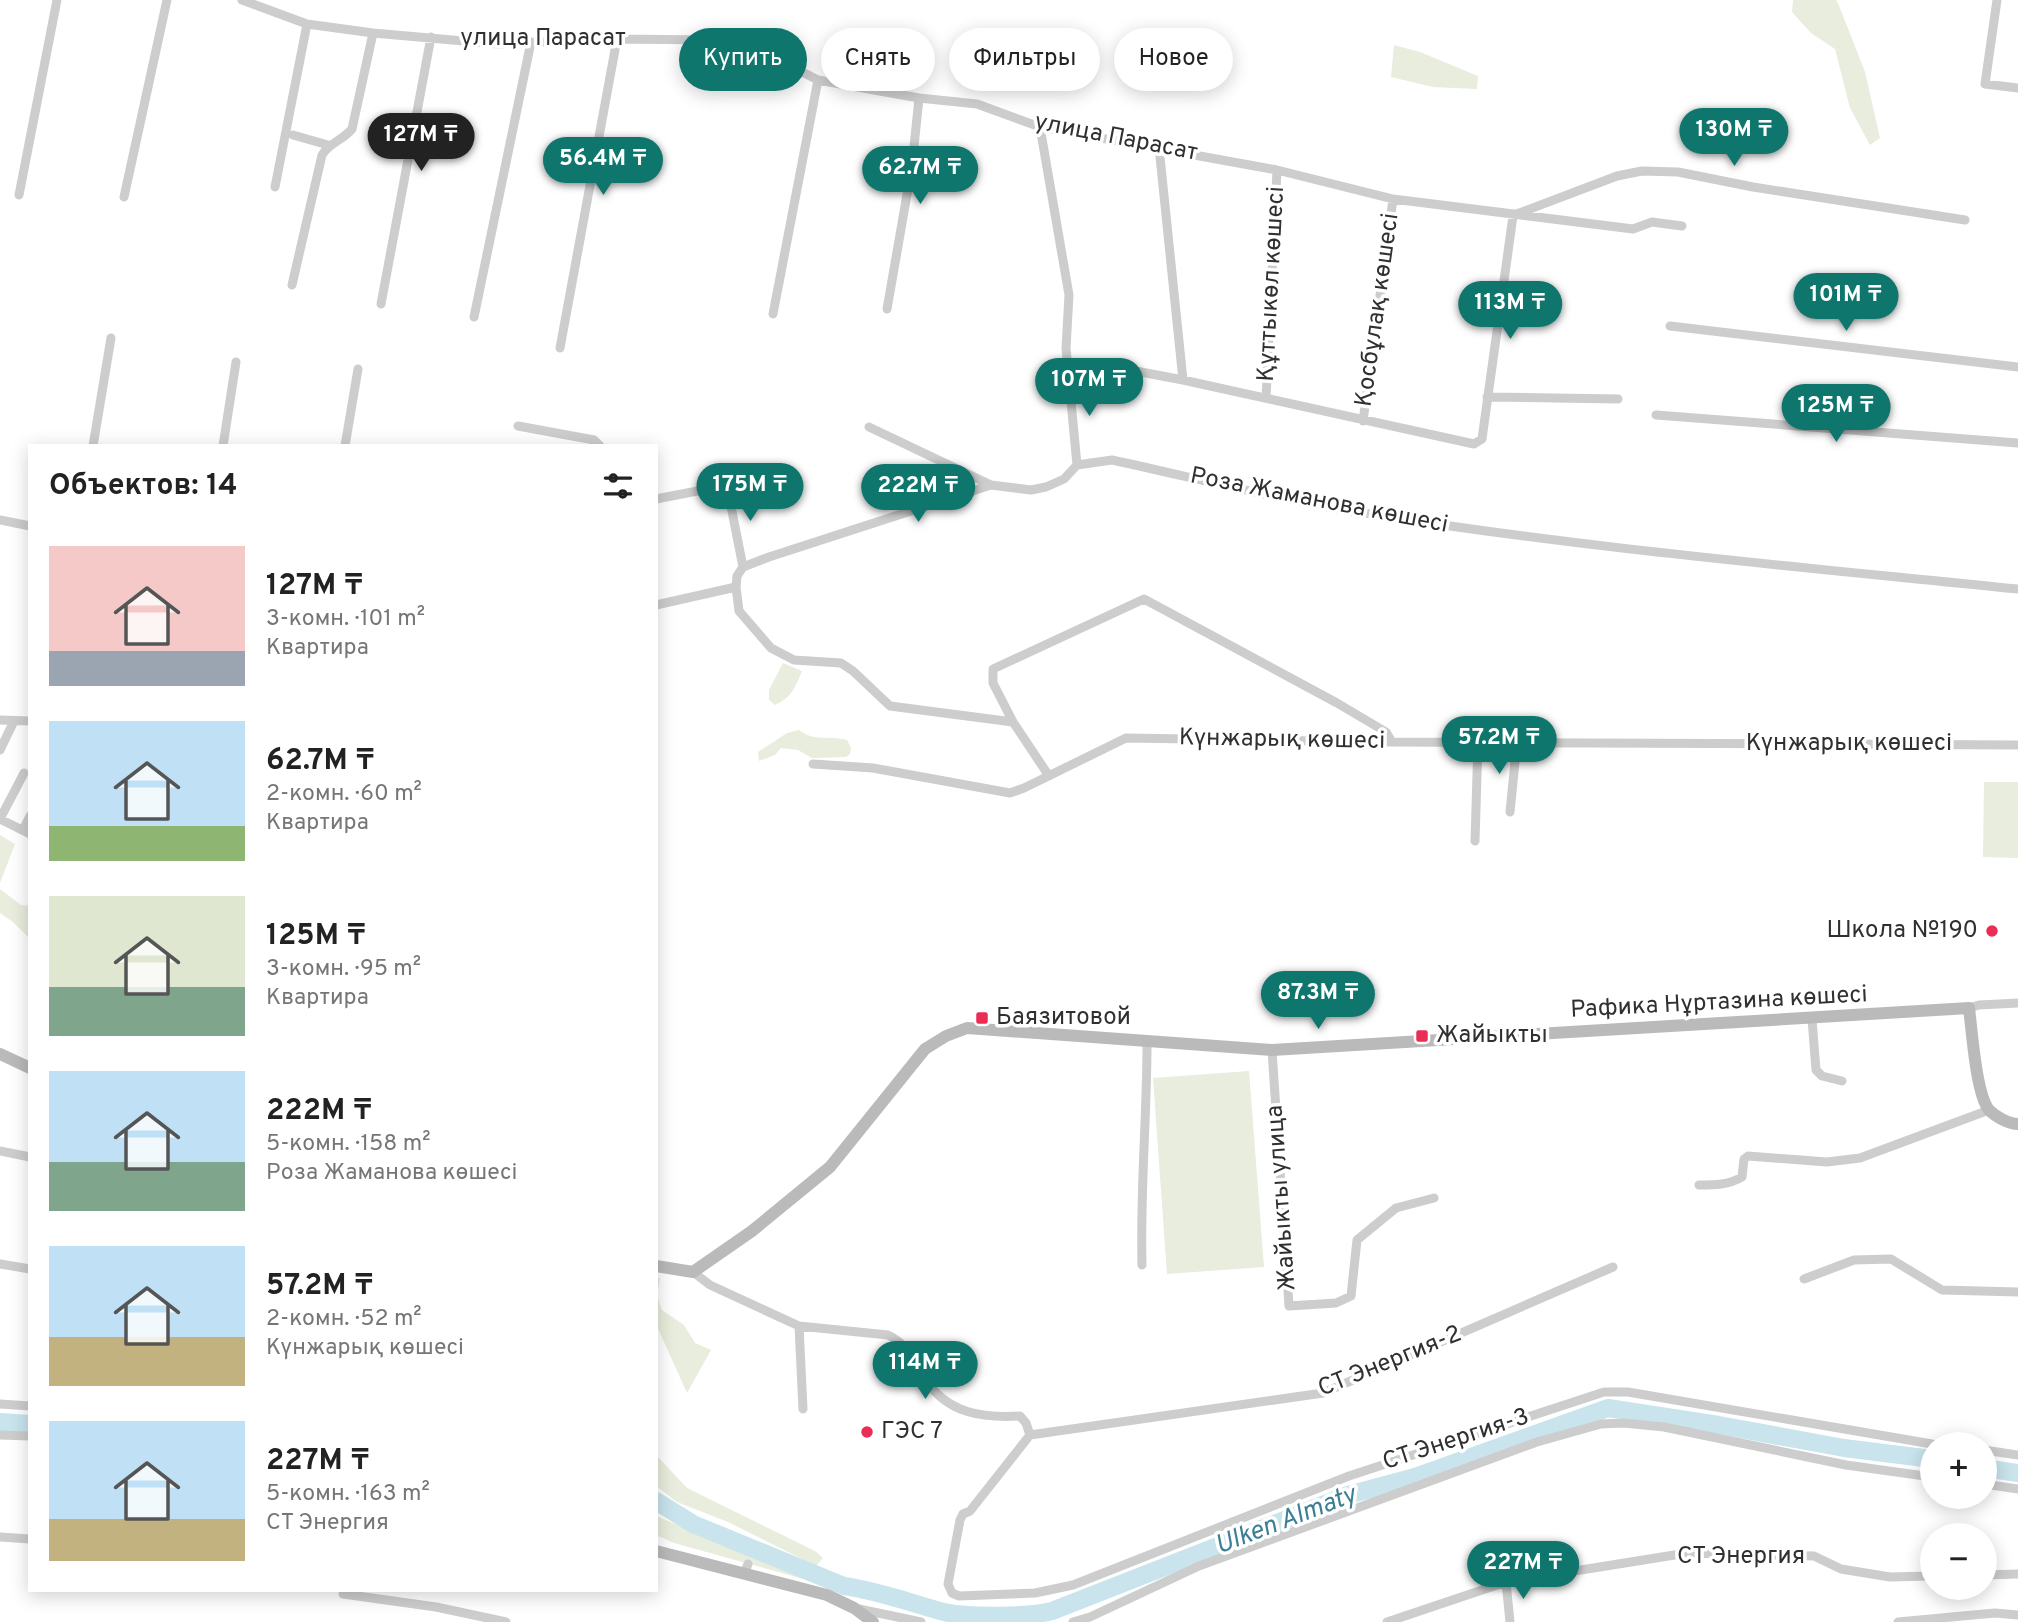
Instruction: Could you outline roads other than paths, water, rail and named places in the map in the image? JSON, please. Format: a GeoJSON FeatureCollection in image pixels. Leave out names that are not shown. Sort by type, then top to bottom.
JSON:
{"type":"FeatureCollection","features":[{"type":"Feature","properties":{"kind":"street"},"geometry":{"type":"LineString","coordinates":[[19,195],[57,0]]}},
{"type":"Feature","properties":{"kind":"street"},"geometry":{"type":"LineString","coordinates":[[124,197],[167,0]]}},
{"type":"Feature","properties":{"kind":"street","name":"улица Парасат"},"geometry":{"type":"LineString","coordinates":[[242,0],[307,24],[498,44],[617,39],[745,43],[818,80],[919,98],[977,104],[1040,127],[1277,170],[1392,199],[1633,229],[1652,222],[1682,226]]}},
{"type":"Feature","properties":{"kind":"street"},"geometry":{"type":"LineString","coordinates":[[1997,0],[1985,84],[2018,88]]}},
{"type":"Feature","properties":{"kind":"street"},"geometry":{"type":"LineString","coordinates":[[275,187],[307,24]]}},
{"type":"Feature","properties":{"kind":"street"},"geometry":{"type":"LineString","coordinates":[[292,285],[322,155],[328,145],[343,139],[352,129],[373,33]]}},
{"type":"Feature","properties":{"kind":"street"},"geometry":{"type":"LineString","coordinates":[[381,304],[432,37]]}},
{"type":"Feature","properties":{"kind":"street"},"geometry":{"type":"LineString","coordinates":[[560,348],[617,39]]}},
{"type":"Feature","properties":{"kind":"street"},"geometry":{"type":"LineString","coordinates":[[474,317],[531,42]]}},
{"type":"Feature","properties":{"kind":"street"},"geometry":{"type":"LineString","coordinates":[[773,314],[818,80]]}},
{"type":"Feature","properties":{"kind":"street"},"geometry":{"type":"LineString","coordinates":[[887,309],[912,166],[919,98]]}},
{"type":"Feature","properties":{"kind":"street"},"geometry":{"type":"LineString","coordinates":[[1040,127],[1069,295],[1066,348],[1077,465]]}},
{"type":"Feature","properties":{"kind":"street"},"geometry":{"type":"LineString","coordinates":[[293,135],[328,145]]}},
{"type":"Feature","properties":{"kind":"street"},"geometry":{"type":"LineString","coordinates":[[1159,147],[1183,380]]}},
{"type":"Feature","properties":{"kind":"street","name":"Құттыкөл көшесі"},"geometry":{"type":"LineString","coordinates":[[1266,398],[1277,170]]}},
{"type":"Feature","properties":{"kind":"street"},"geometry":{"type":"LineString","coordinates":[[1068,374],[1090,366],[1104,365],[1474,444],[1482,439],[1513,216],[1616,176],[1642,171],[1678,172],[1753,187],[1965,220]]}},
{"type":"Feature","properties":{"kind":"street","name":"Қосбұлақ көшесі"},"geometry":{"type":"LineString","coordinates":[[1363,421],[1392,199]]}},
{"type":"Feature","properties":{"kind":"street"},"geometry":{"type":"LineString","coordinates":[[1671,326],[2018,367]]}},
{"type":"Feature","properties":{"kind":"street"},"geometry":{"type":"LineString","coordinates":[[93,444],[111,338]]}},
{"type":"Feature","properties":{"kind":"street"},"geometry":{"type":"LineString","coordinates":[[223,444],[236,362]]}},
{"type":"Feature","properties":{"kind":"street"},"geometry":{"type":"LineString","coordinates":[[345,444],[358,369]]}},
{"type":"Feature","properties":{"kind":"street"},"geometry":{"type":"LineString","coordinates":[[1487,397],[1618,399]]}},
{"type":"Feature","properties":{"kind":"street"},"geometry":{"type":"LineString","coordinates":[[1656,415],[2018,443]]}},
{"type":"Feature","properties":{"kind":"street"},"geometry":{"type":"LineString","coordinates":[[518,426],[594,440],[598,444]]}},
{"type":"Feature","properties":{"kind":"street"},"geometry":{"type":"LineString","coordinates":[[869,427],[990,485]]}},
{"type":"Feature","properties":{"kind":"street","name":"Роза Жаманова көшесі"},"geometry":{"type":"LineString","coordinates":[[743,567],[990,485],[1031,490],[1046,487],[1064,479],[1077,465],[1112,460],[1332,508],[1488,531],[2018,589]]}},
{"type":"Feature","properties":{"kind":"street"},"geometry":{"type":"LineString","coordinates":[[658,499],[791,473]]}},
{"type":"Feature","properties":{"kind":"street"},"geometry":{"type":"LineString","coordinates":[[727,486],[743,567],[737,576],[736,587],[740,611],[771,648],[794,660],[841,663],[890,706],[1013,722]]}},
{"type":"Feature","properties":{"kind":"street"},"geometry":{"type":"LineString","coordinates":[[0,520],[28,526]]}},
{"type":"Feature","properties":{"kind":"street"},"geometry":{"type":"LineString","coordinates":[[658,605],[736,587]]}},
{"type":"Feature","properties":{"kind":"street"},"geometry":{"type":"LineString","coordinates":[[1049,776],[1013,722],[993,683],[993,669],[1144,599],[1337,702],[1386,732],[1391,742]]}},
{"type":"Feature","properties":{"kind":"street"},"geometry":{"type":"LineString","coordinates":[[0,720],[28,721]]}},
{"type":"Feature","properties":{"kind":"street"},"geometry":{"type":"LineString","coordinates":[[0,750],[14,721]]}},
{"type":"Feature","properties":{"kind":"street","name":"Күнжарық көшесі"},"geometry":{"type":"LineString","coordinates":[[813,764],[873,768],[1010,793],[1126,738],[2018,745]]}},
{"type":"Feature","properties":{"kind":"street"},"geometry":{"type":"LineString","coordinates":[[1475,841],[1478,742]]}},
{"type":"Feature","properties":{"kind":"street"},"geometry":{"type":"LineString","coordinates":[[1510,812],[1517,743]]}},
{"type":"Feature","properties":{"kind":"street"},"geometry":{"type":"LineString","coordinates":[[24,773],[0,819],[26,832]]}},
{"type":"Feature","properties":{"kind":"street","name":"Рафика Нұртазина көшесі"},"geometry":{"type":"LineString","coordinates":[[693,1272],[752,1231],[830,1167],[925,1049],[946,1036],[967,1028],[1272,1050],[1812,1019],[1969,1009],[2018,1003]]}},
{"type":"Feature","properties":{"kind":"street"},"geometry":{"type":"LineString","coordinates":[[1969,1009],[1981,1090],[1989,1110],[2010,1124],[2018,1124]]}},
{"type":"Feature","properties":{"kind":"street"},"geometry":{"type":"LineString","coordinates":[[1812,1019],[1816,1070],[1822,1076],[1842,1081]]}},
{"type":"Feature","properties":{"kind":"street"},"geometry":{"type":"LineString","coordinates":[[1142,1265],[1140,1205],[1147,1100],[1147,1043]]}},
{"type":"Feature","properties":{"kind":"street","name":"Жайыкты улица"},"geometry":{"type":"LineString","coordinates":[[1272,1050],[1289,1306],[1336,1303],[1350,1296],[1357,1240],[1396,1208],[1434,1198]]}},
{"type":"Feature","properties":{"kind":"street"},"geometry":{"type":"LineString","coordinates":[[0,1054],[28,1067]]}},
{"type":"Feature","properties":{"kind":"street"},"geometry":{"type":"LineString","coordinates":[[1699,1185],[1720,1185],[1737,1180],[1742,1177],[1744,1159],[1748,1156],[1827,1162],[1860,1158],[1989,1110]]}},
{"type":"Feature","properties":{"kind":"street"},"geometry":{"type":"LineString","coordinates":[[0,1151],[28,1157]]}},
{"type":"Feature","properties":{"kind":"street"},"geometry":{"type":"LineString","coordinates":[[1804,1279],[1854,1260],[1891,1259],[1942,1290],[2018,1292]]}},
{"type":"Feature","properties":{"kind":"street"},"geometry":{"type":"LineString","coordinates":[[0,1264],[28,1269]]}},
{"type":"Feature","properties":{"kind":"street"},"geometry":{"type":"LineString","coordinates":[[658,1266],[693,1272],[710,1285],[799,1326],[888,1335],[900,1340],[909,1349],[928,1382],[944,1400],[975,1415],[1020,1416],[1030,1435]]}},
{"type":"Feature","properties":{"kind":"street","name":"СТ Энергия-2"},"geometry":{"type":"LineString","coordinates":[[1030,1435],[1323,1393],[1613,1267]]}},
{"type":"Feature","properties":{"kind":"street"},"geometry":{"type":"LineString","coordinates":[[799,1326],[803,1409]]}},
{"type":"Feature","properties":{"kind":"street","name":"СТ Энергия-3"},"geometry":{"type":"LineString","coordinates":[[1030,1435],[960,1520],[948,1584],[952,1593],[1035,1593],[1073,1585],[1349,1476],[1604,1392],[1628,1392],[1920,1442]]}},
{"type":"Feature","properties":{"kind":"street"},"geometry":{"type":"LineString","coordinates":[[0,1404],[28,1406]]}},
{"type":"Feature","properties":{"kind":"street"},"geometry":{"type":"LineString","coordinates":[[1073,1622],[1212,1561],[1537,1442],[1601,1424],[1633,1423],[1664,1427],[1846,1465],[1920,1475]]}},
{"type":"Feature","properties":{"kind":"street"},"geometry":{"type":"LineString","coordinates":[[0,1435],[28,1436]]}},
{"type":"Feature","properties":{"kind":"street"},"geometry":{"type":"LineString","coordinates":[[1997,1452],[2018,1455]]}},
{"type":"Feature","properties":{"kind":"street"},"geometry":{"type":"LineString","coordinates":[[1997,1486],[2018,1489]]}},
{"type":"Feature","properties":{"kind":"street"},"geometry":{"type":"LineString","coordinates":[[0,1537],[28,1539]]}},
{"type":"Feature","properties":{"kind":"street"},"geometry":{"type":"LineString","coordinates":[[658,1551],[746,1569],[827,1595],[854,1608],[873,1622]]}},
{"type":"Feature","properties":{"kind":"street","name":"СТ Энергия"},"geometry":{"type":"LineString","coordinates":[[1387,1622],[1506,1583],[1687,1553],[1814,1556],[1841,1569],[1891,1577],[1920,1576]]}},
{"type":"Feature","properties":{"kind":"street"},"geometry":{"type":"LineString","coordinates":[[1997,1575],[2018,1574]]}},
{"type":"Feature","properties":{"kind":"street"},"geometry":{"type":"LineString","coordinates":[[1506,1583],[1510,1622]]}},
{"type":"Feature","properties":{"kind":"street"},"geometry":{"type":"LineString","coordinates":[[343,1594],[436,1607],[506,1622]]}},
{"type":"Feature","properties":{"kind":"street"},"geometry":{"type":"LineString","coordinates":[[854,1608],[921,1622]]}},
{"type":"Feature","properties":{"kind":"street"},"geometry":{"type":"LineString","coordinates":[[1898,1622],[1995,1613],[2018,1615]]}},
{"type":"Feature","properties":{"kind":"waterway","name":"Ulken Almaty"},"geometry":{"type":"LineString","coordinates":[[658,1502],[693,1524],[844,1586],[944,1612],[1014,1615],[1052,1611],[1348,1495],[1415,1477],[1608,1408],[1844,1448],[1920,1458]]}},
{"type":"Feature","properties":{"kind":"waterway","name":"Ulken Almaty"},"geometry":{"type":"LineString","coordinates":[[0,1422],[28,1424]]}},
{"type":"Feature","properties":{"kind":"waterway","name":"Ulken Almaty"},"geometry":{"type":"LineString","coordinates":[[1997,1470],[2018,1473]]}},
{"type":"Feature","properties":{"kind":"place","name":"Школа №190"},"geometry":{"type":"Point","coordinates":[1992,931]}},
{"type":"Feature","properties":{"kind":"place","name":"Баязитовой"},"geometry":{"type":"Point","coordinates":[982,1018]}},
{"type":"Feature","properties":{"kind":"place","name":"Жайыкты"},"geometry":{"type":"Point","coordinates":[1422,1036]}},
{"type":"Feature","properties":{"kind":"place","name":"ГЭС 7"},"geometry":{"type":"Point","coordinates":[867,1432]}}]}
